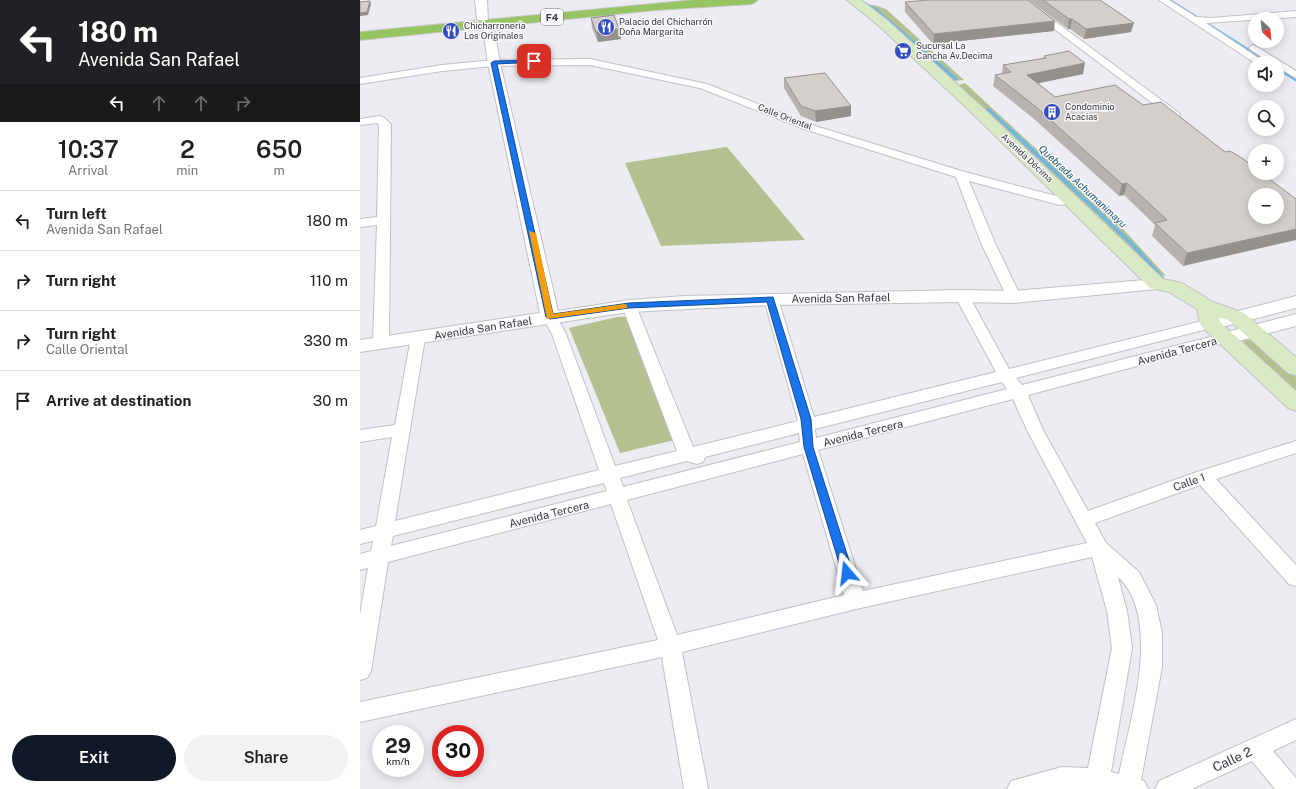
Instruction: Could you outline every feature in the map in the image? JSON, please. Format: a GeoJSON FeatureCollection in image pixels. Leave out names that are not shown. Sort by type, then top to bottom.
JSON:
{"type":"FeatureCollection","features":[{"type":"Feature","properties":{"kind":"highway","name":"F4"},"geometry":{"type":"LineString","coordinates":[[360,36],[669,0]]}},
{"type":"Feature","properties":{"kind":"highway","name":"F4"},"geometry":{"type":"LineString","coordinates":[[360,30],[656,6],[752,0]]}},
{"type":"Feature","properties":{"kind":"main road","name":"Avenida Décima"},"geometry":{"type":"LineString","coordinates":[[853,0],[888,28],[1071,199],[1156,284]]}},
{"type":"Feature","properties":{"kind":"main road"},"geometry":{"type":"LineString","coordinates":[[1156,284],[1175,287],[1208,315],[1226,338],[1296,403]]}},
{"type":"Feature","properties":{"kind":"main road"},"geometry":{"type":"LineString","coordinates":[[1208,315],[1237,317],[1296,368]]}},
{"type":"Feature","properties":{"kind":"street"},"geometry":{"type":"LineString","coordinates":[[481,0],[550,317],[559,334],[608,475],[671,646],[696,789]]}},
{"type":"Feature","properties":{"kind":"street"},"geometry":{"type":"LineString","coordinates":[[1020,0],[1181,120]]}},
{"type":"Feature","properties":{"kind":"street"},"geometry":{"type":"LineString","coordinates":[[1163,0],[1202,20],[1296,75]]}},
{"type":"Feature","properties":{"kind":"street"},"geometry":{"type":"LineString","coordinates":[[1202,20],[1296,14]]}},
{"type":"Feature","properties":{"kind":"street"},"geometry":{"type":"LineString","coordinates":[[1202,20],[1251,56]]}},
{"type":"Feature","properties":{"kind":"street","name":"Calle Oriental"},"geometry":{"type":"LineString","coordinates":[[360,81],[442,68],[494,63],[590,62],[703,86],[808,127],[961,175],[1060,201],[1071,199]]}},
{"type":"Feature","properties":{"kind":"street"},"geometry":{"type":"LineString","coordinates":[[1284,78],[1296,86]]}},
{"type":"Feature","properties":{"kind":"street"},"geometry":{"type":"LineString","coordinates":[[360,122],[379,119],[385,124],[382,220],[381,343]]}},
{"type":"Feature","properties":{"kind":"street"},"geometry":{"type":"LineString","coordinates":[[961,175],[988,243],[1014,298]]}},
{"type":"Feature","properties":{"kind":"street"},"geometry":{"type":"LineString","coordinates":[[360,223],[382,220]]}},
{"type":"Feature","properties":{"kind":"street","name":"Avenida San Rafael"},"geometry":{"type":"LineString","coordinates":[[360,346],[629,306],[771,299],[962,296],[1014,298],[1156,284]]}},
{"type":"Feature","properties":{"kind":"street"},"geometry":{"type":"LineString","coordinates":[[962,296],[1005,375],[1019,393],[1035,430],[1099,548],[1117,611],[1122,648],[1096,785]]}},
{"type":"Feature","properties":{"kind":"street"},"geometry":{"type":"LineString","coordinates":[[771,299],[806,419],[809,447],[856,601]]}},
{"type":"Feature","properties":{"kind":"street"},"geometry":{"type":"LineString","coordinates":[[1237,317],[1296,302]]}},
{"type":"Feature","properties":{"kind":"street"},"geometry":{"type":"LineString","coordinates":[[629,306],[687,455],[729,468]]}},
{"type":"Feature","properties":{"kind":"street","name":"Avenida Tercera"},"geometry":{"type":"LineString","coordinates":[[360,537],[1005,375],[1208,315]]}},
{"type":"Feature","properties":{"kind":"street","name":"Avenida Tercera"},"geometry":{"type":"LineString","coordinates":[[360,562],[729,468],[1296,320]]}},
{"type":"Feature","properties":{"kind":"street"},"geometry":{"type":"LineString","coordinates":[[360,671],[418,338]]}},
{"type":"Feature","properties":{"kind":"street"},"geometry":{"type":"LineString","coordinates":[[360,436],[402,430]]}},
{"type":"Feature","properties":{"kind":"street","name":"Calle 1"},"geometry":{"type":"LineString","coordinates":[[1084,520],[1203,477],[1296,447]]}},
{"type":"Feature","properties":{"kind":"street"},"geometry":{"type":"LineString","coordinates":[[1203,477],[1296,578]]}},
{"type":"Feature","properties":{"kind":"street"},"geometry":{"type":"LineString","coordinates":[[360,712],[671,646],[856,601],[1099,548]]}},
{"type":"Feature","properties":{"kind":"street"},"geometry":{"type":"LineString","coordinates":[[1099,548],[1132,578],[1146,605],[1152,633],[1151,667],[1128,789]]}},
{"type":"Feature","properties":{"kind":"street","name":"Calle 2"},"geometry":{"type":"LineString","coordinates":[[1167,789],[1296,729]]}},
{"type":"Feature","properties":{"kind":"street"},"geometry":{"type":"LineString","coordinates":[[1256,748],[1290,789]]}},
{"type":"Feature","properties":{"kind":"street"},"geometry":{"type":"LineString","coordinates":[[1019,789],[1062,778],[1096,785],[1136,789]]}},
{"type":"Feature","properties":{"kind":"green space"},"geometry":{"type":"Polygon","coordinates":[[[867,5],[874,5],[886,9],[964,80],[952,81],[867,5]]]}},
{"type":"Feature","properties":{"kind":"green space"},"geometry":{"type":"Polygon","coordinates":[[[965,83],[1124,230],[1166,276],[1158,275],[1083,202],[958,85],[965,83]]]}},
{"type":"Feature","properties":{"kind":"green space"},"geometry":{"type":"Polygon","coordinates":[[[727,147],[805,240],[661,246],[625,163],[727,147]]]}},
{"type":"Feature","properties":{"kind":"green space"},"geometry":{"type":"Polygon","coordinates":[[[617,317],[635,317],[683,438],[620,453],[569,328],[617,317]]]}},
{"type":"Feature","properties":{"kind":"green space"},"geometry":{"type":"Polygon","coordinates":[[[1243,340],[1253,340],[1296,377],[1296,392],[1249,350],[1243,340]]]}},
{"type":"Feature","properties":{"kind":"building"},"geometry":{"type":"Polygon","coordinates":[[[929,0],[1028,0],[1055,21],[934,34],[905,2],[929,0]]]}},
{"type":"Feature","properties":{"kind":"building"},"geometry":{"type":"Polygon","coordinates":[[[1043,0],[1100,0],[1134,23],[1086,29],[1072,19],[1069,19],[1043,0]]]}},
{"type":"Feature","properties":{"kind":"building"},"geometry":{"type":"Polygon","coordinates":[[[370,1],[367,12],[360,13],[360,2],[370,1]]]}},
{"type":"Feature","properties":{"kind":"building"},"geometry":{"type":"Polygon","coordinates":[[[614,15],[619,29],[596,32],[591,18],[614,15]]]}},
{"type":"Feature","properties":{"kind":"building"},"geometry":{"type":"Polygon","coordinates":[[[1069,51],[1085,63],[1027,75],[1055,97],[1115,85],[1143,105],[1161,102],[1225,152],[1230,151],[1248,163],[1248,180],[1270,180],[1281,188],[1248,188],[1248,224],[1284,224],[1284,190],[1296,199],[1296,229],[1187,253],[1155,223],[1167,220],[1127,183],[1122,184],[1035,106],[995,75],[1011,72],[1003,65],[1046,58],[1044,56],[1069,51]]]}},
{"type":"Feature","properties":{"kind":"building"},"geometry":{"type":"Polygon","coordinates":[[[825,73],[851,106],[815,111],[801,106],[784,78],[825,73]]]}},
{"type":"Feature","properties":{"kind":"waterway","name":"Quebrada Achumanimayu"},"geometry":{"type":"LineString","coordinates":[[1169,0],[1258,56]]}},
{"type":"Feature","properties":{"kind":"waterway","name":"Quebrada Achumanimayu"},"geometry":{"type":"LineString","coordinates":[[862,2],[875,9],[956,79]]}},
{"type":"Feature","properties":{"kind":"waterway","name":"Quebrada Achumanimayu"},"geometry":{"type":"LineString","coordinates":[[1284,72],[1296,80]]}},
{"type":"Feature","properties":{"kind":"waterway","name":"Quebrada Achumanimayu"},"geometry":{"type":"LineString","coordinates":[[988,109],[1013,132]]}},
{"type":"Feature","properties":{"kind":"waterway","name":"Quebrada Achumanimayu"},"geometry":{"type":"LineString","coordinates":[[1012,131],[1134,246],[1162,278]]}},
{"type":"Feature","properties":{"kind":"slow traffic"},"geometry":{"type":"LineString","coordinates":[[532,233],[550,317],[624,306]]}},
{"type":"Feature","properties":{"kind":"place","name":"Palacio del Chicharrón Doña Margarita"},"geometry":{"type":"Point","coordinates":[606,27]}},
{"type":"Feature","properties":{"kind":"place","name":"Chicharronería Los Originales"},"geometry":{"type":"Point","coordinates":[451,31]}},
{"type":"Feature","properties":{"kind":"place","name":"Sucursal La Cancha Av.Decima"},"geometry":{"type":"Point","coordinates":[903,51]}},
{"type":"Feature","properties":{"kind":"place","name":"Condominio Acacias"},"geometry":{"type":"Point","coordinates":[1052,112]}},
{"type":"Feature","properties":{"kind":"route"},"geometry":{"type":"LineString","coordinates":[[534,61],[494,63],[550,317],[629,306],[685,302],[771,299],[806,419],[807,441],[847,573]]}}]}
